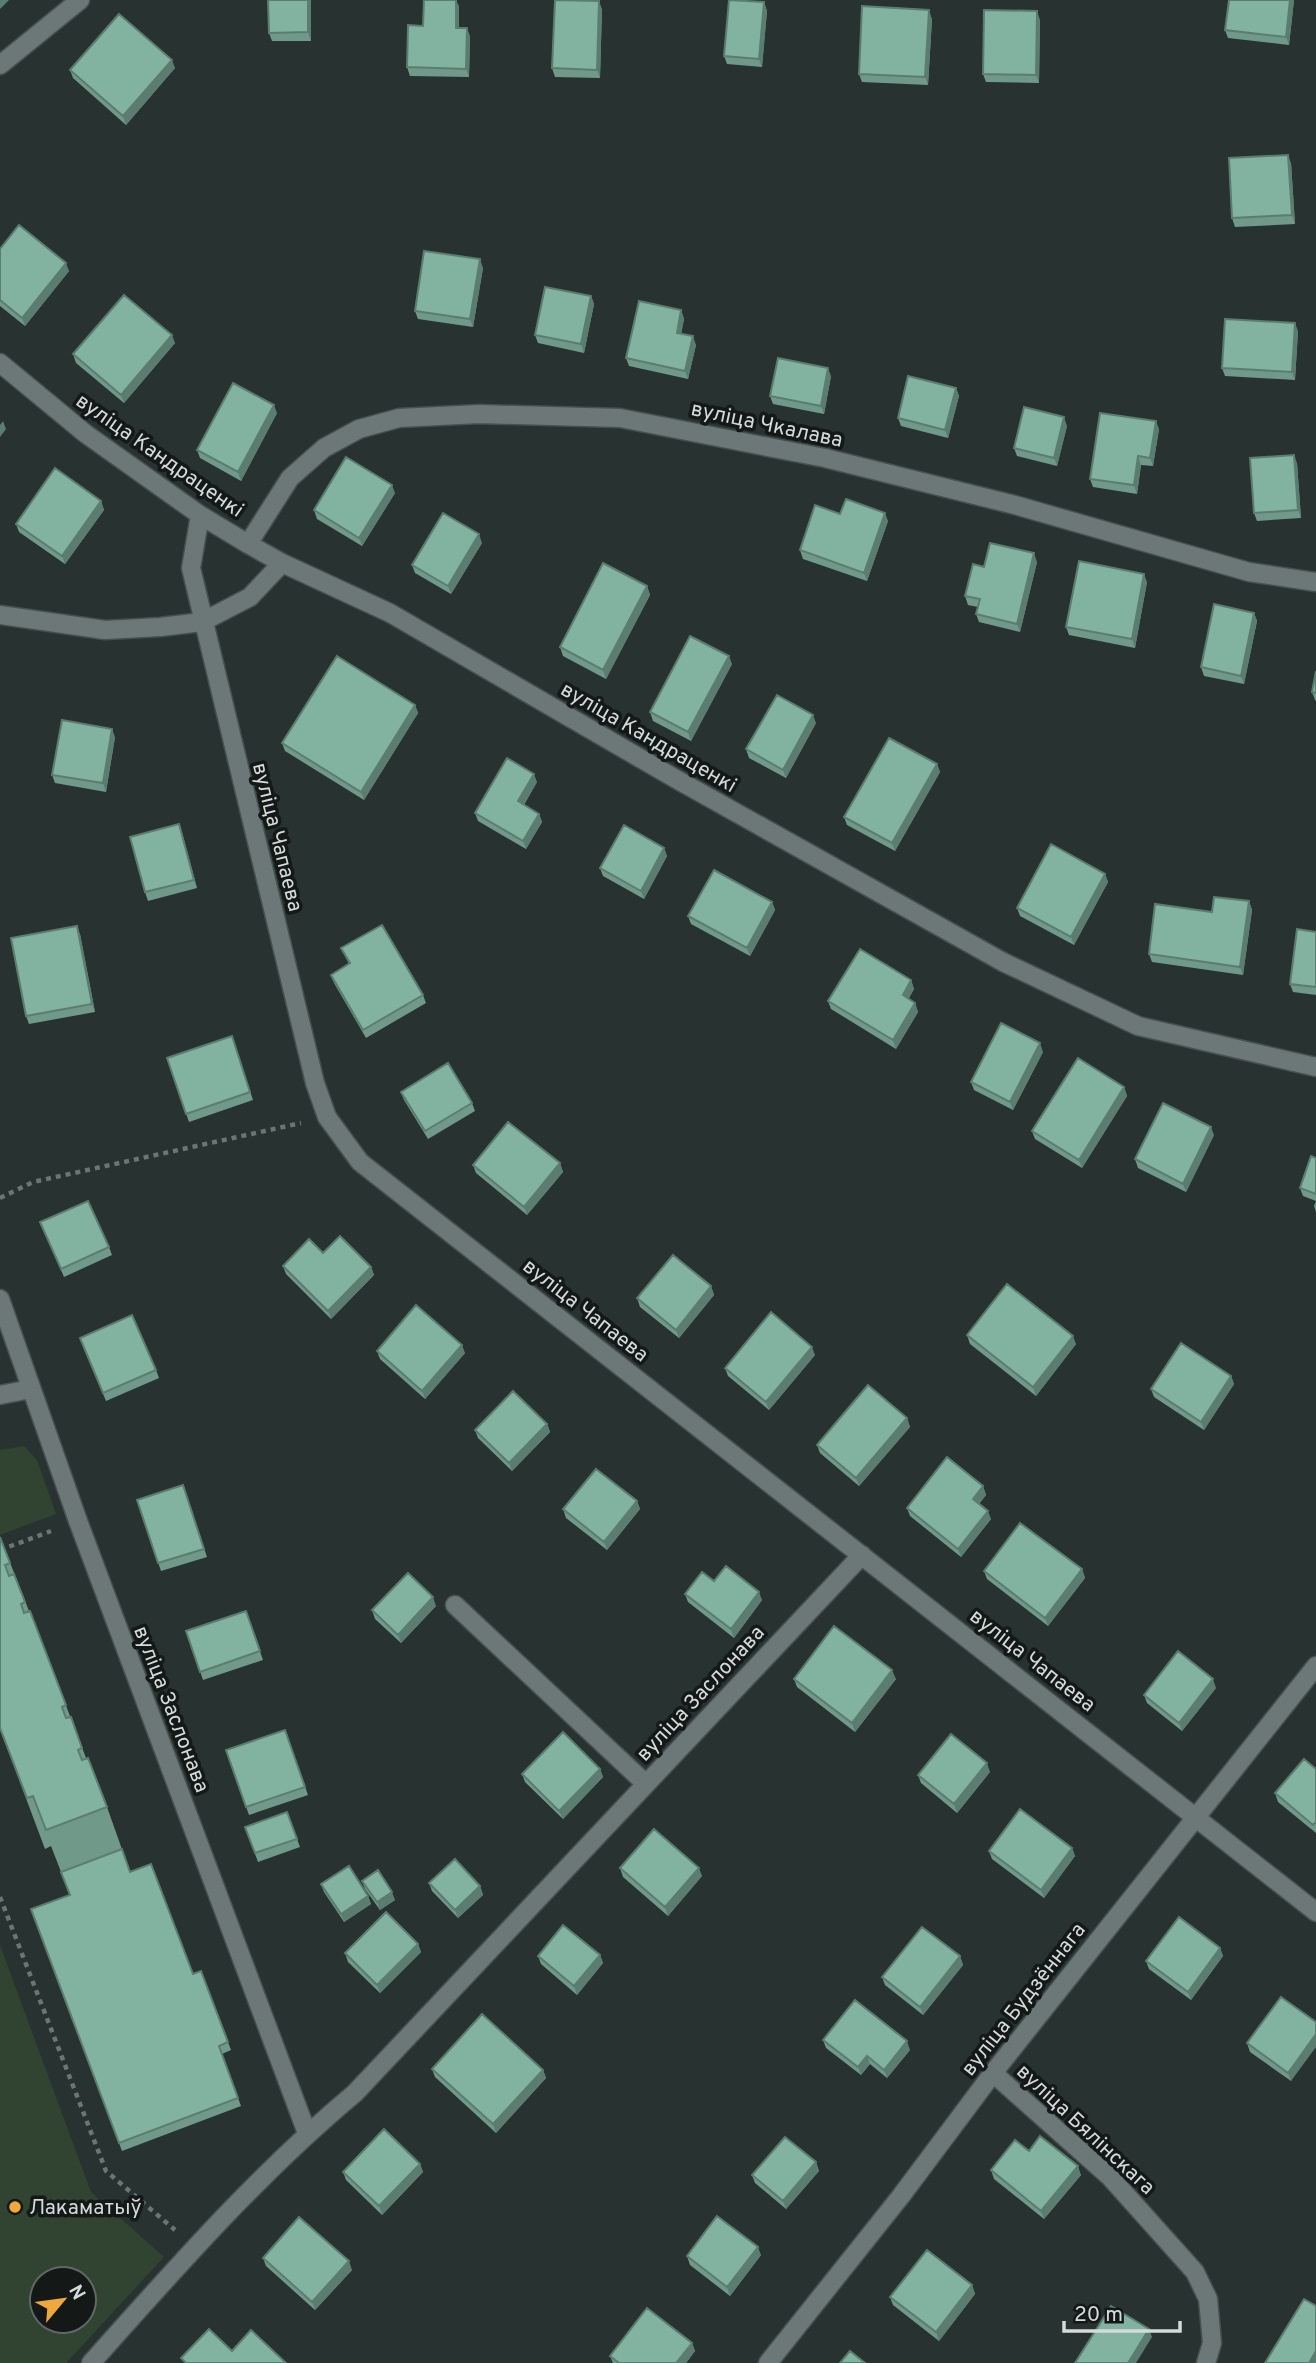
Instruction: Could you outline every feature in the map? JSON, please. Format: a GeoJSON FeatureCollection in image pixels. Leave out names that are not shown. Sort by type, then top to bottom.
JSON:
{"type":"FeatureCollection","features":[{"type":"Feature","properties":{"kind":"street"},"geometry":{"type":"LineString","coordinates":[[0,65],[80,0]]}},
{"type":"Feature","properties":{"kind":"street","name":"вуліца Кандраценкі"},"geometry":{"type":"LineString","coordinates":[[0,363],[86,434],[200,515],[248,544],[282,563],[390,613],[676,779],[1003,962],[1138,1026],[1316,1067]]}},
{"type":"Feature","properties":{"kind":"street","name":"вуліца Чкалава"},"geometry":{"type":"LineString","coordinates":[[248,544],[290,478],[324,448],[359,429],[400,418],[479,414],[620,418],[825,458],[1015,505],[1249,572],[1316,582]]}},
{"type":"Feature","properties":{"kind":"street","name":"вуліца Чапаева"},"geometry":{"type":"LineString","coordinates":[[200,515],[191,568],[315,1083],[327,1117],[360,1162],[1316,1912]]}},
{"type":"Feature","properties":{"kind":"street"},"geometry":{"type":"LineString","coordinates":[[0,615],[105,630],[202,622],[250,597],[282,563]]}},
{"type":"Feature","properties":{"kind":"street","name":"вуліца Заслонава"},"geometry":{"type":"LineString","coordinates":[[0,1299],[78,1521],[307,2133]]}},
{"type":"Feature","properties":{"kind":"street"},"geometry":{"type":"LineString","coordinates":[[0,1395],[32,1389]]}},
{"type":"Feature","properties":{"kind":"street","name":"вуліца Заслонава"},"geometry":{"type":"LineString","coordinates":[[91,2363],[194,2246],[307,2133],[355,2093],[862,1555]]}},
{"type":"Feature","properties":{"kind":"street"},"geometry":{"type":"LineString","coordinates":[[455,1605],[646,1784]]}},
{"type":"Feature","properties":{"kind":"street","name":"вуліца Будзённага"},"geometry":{"type":"LineString","coordinates":[[768,2363],[901,2196],[993,2073],[1316,1666]]}},
{"type":"Feature","properties":{"kind":"street","name":"вуліца Бялінскага"},"geometry":{"type":"LineString","coordinates":[[993,2073],[1110,2177],[1195,2272],[1208,2299],[1212,2343],[1206,2363]]}},
{"type":"Feature","properties":{"kind":"path"},"geometry":{"type":"LineString","coordinates":[[0,1198],[33,1182],[327,1117]]}},
{"type":"Feature","properties":{"kind":"path"},"geometry":{"type":"LineString","coordinates":[[0,1550],[78,1521]]}},
{"type":"Feature","properties":{"kind":"path"},"geometry":{"type":"LineString","coordinates":[[0,1899],[106,2171],[194,2246]]}},
{"type":"Feature","properties":{"kind":"green space"},"geometry":{"type":"Polygon","coordinates":[[[24,1446],[37,1460],[56,1514],[0,1535],[0,1450],[24,1446]]]}},
{"type":"Feature","properties":{"kind":"green space"},"geometry":{"type":"Polygon","coordinates":[[[0,1945],[91,2192],[164,2257],[98,2328],[98,2265],[28,2265],[28,2335],[92,2335],[66,2363],[0,2363],[0,1945]]]}},
{"type":"Feature","properties":{"kind":"building"},"geometry":{"type":"Polygon","coordinates":[[[268,0],[308,0],[308,32],[269,33],[268,0]]]}},
{"type":"Feature","properties":{"kind":"building"},"geometry":{"type":"Polygon","coordinates":[[[424,0],[456,0],[456,28],[467,28],[466,69],[407,67],[408,25],[423,26],[424,0]]]}},
{"type":"Feature","properties":{"kind":"building"},"geometry":{"type":"Polygon","coordinates":[[[555,0],[599,1],[597,70],[552,68],[555,0]]]}},
{"type":"Feature","properties":{"kind":"building"},"geometry":{"type":"Polygon","coordinates":[[[729,0],[764,2],[759,59],[724,56],[729,0]]]}},
{"type":"Feature","properties":{"kind":"building"},"geometry":{"type":"Polygon","coordinates":[[[1229,0],[1290,0],[1286,37],[1225,30],[1229,0]]]}},
{"type":"Feature","properties":{"kind":"building"},"geometry":{"type":"Polygon","coordinates":[[[862,6],[929,10],[925,77],[859,74],[862,6]]]}},
{"type":"Feature","properties":{"kind":"building"},"geometry":{"type":"Polygon","coordinates":[[[984,10],[1037,11],[1036,75],[983,74],[984,10]]]}},
{"type":"Feature","properties":{"kind":"building"},"geometry":{"type":"Polygon","coordinates":[[[119,14],[172,60],[123,116],[70,70],[119,14]]]}},
{"type":"Feature","properties":{"kind":"building"},"geometry":{"type":"Polygon","coordinates":[[[1288,155],[1292,215],[1232,218],[1229,158],[1288,155]]]}},
{"type":"Feature","properties":{"kind":"building"},"geometry":{"type":"Polygon","coordinates":[[[19,225],[66,263],[22,318],[0,300],[0,249],[19,225]]]}},
{"type":"Feature","properties":{"kind":"building"},"geometry":{"type":"Polygon","coordinates":[[[424,251],[480,259],[470,319],[415,311],[424,251]]]}},
{"type":"Feature","properties":{"kind":"building"},"geometry":{"type":"Polygon","coordinates":[[[545,287],[591,296],[581,344],[535,335],[545,287]]]}},
{"type":"Feature","properties":{"kind":"building"},"geometry":{"type":"Polygon","coordinates":[[[124,295],[172,335],[121,395],[73,354],[124,295]]]}},
{"type":"Feature","properties":{"kind":"building"},"geometry":{"type":"Polygon","coordinates":[[[639,301],[681,310],[677,333],[693,336],[685,371],[626,358],[639,301]]]}},
{"type":"Feature","properties":{"kind":"building"},"geometry":{"type":"Polygon","coordinates":[[[1225,319],[1295,323],[1292,372],[1222,368],[1225,319]]]}},
{"type":"Feature","properties":{"kind":"building"},"geometry":{"type":"Polygon","coordinates":[[[778,358],[828,368],[821,406],[770,396],[778,358]]]}},
{"type":"Feature","properties":{"kind":"building"},"geometry":{"type":"Polygon","coordinates":[[[908,376],[956,388],[945,430],[898,418],[908,376]]]}},
{"type":"Feature","properties":{"kind":"building"},"geometry":{"type":"Polygon","coordinates":[[[233,383],[274,405],[238,472],[197,450],[233,383]]]}},
{"type":"Feature","properties":{"kind":"building"},"geometry":{"type":"Polygon","coordinates":[[[1024,407],[1064,417],[1054,458],[1014,448],[1024,407]]]}},
{"type":"Feature","properties":{"kind":"building"},"geometry":{"type":"Polygon","coordinates":[[[1100,413],[1156,421],[1150,458],[1138,456],[1134,485],[1090,479],[1100,413]]]}},
{"type":"Feature","properties":{"kind":"building"},"geometry":{"type":"Polygon","coordinates":[[[1294,455],[1298,510],[1254,513],[1250,458],[1294,455]]]}},
{"type":"Feature","properties":{"kind":"building"},"geometry":{"type":"Polygon","coordinates":[[[346,457],[392,485],[359,538],[314,510],[346,457]]]}},
{"type":"Feature","properties":{"kind":"building"},"geometry":{"type":"Polygon","coordinates":[[[55,468],[101,501],[62,556],[16,524],[55,468]]]}},
{"type":"Feature","properties":{"kind":"building"},"geometry":{"type":"Polygon","coordinates":[[[846,499],[885,513],[864,573],[800,550],[815,505],[840,514],[846,499]]]}},
{"type":"Feature","properties":{"kind":"building"},"geometry":{"type":"Polygon","coordinates":[[[443,513],[479,534],[448,586],[412,565],[443,513]]]}},
{"type":"Feature","properties":{"kind":"building"},"geometry":{"type":"Polygon","coordinates":[[[990,543],[1034,553],[1017,624],[976,614],[980,599],[965,596],[973,564],[984,567],[990,543]]]}},
{"type":"Feature","properties":{"kind":"building"},"geometry":{"type":"Polygon","coordinates":[[[1079,561],[1144,574],[1132,639],[1066,627],[1079,561]]]}},
{"type":"Feature","properties":{"kind":"building"},"geometry":{"type":"Polygon","coordinates":[[[603,563],[647,586],[603,670],[560,647],[603,563]]]}},
{"type":"Feature","properties":{"kind":"building"},"geometry":{"type":"Polygon","coordinates":[[[1214,604],[1254,613],[1241,676],[1201,667],[1214,604]]]}},
{"type":"Feature","properties":{"kind":"building"},"geometry":{"type":"Polygon","coordinates":[[[690,636],[729,656],[688,732],[650,712],[690,636]]]}},
{"type":"Feature","properties":{"kind":"building"},"geometry":{"type":"Polygon","coordinates":[[[337,656],[415,705],[361,792],[282,743],[337,656]]]}},
{"type":"Feature","properties":{"kind":"building"},"geometry":{"type":"Polygon","coordinates":[[[1316,671],[1316,693],[1312,692],[1316,671]]]}},
{"type":"Feature","properties":{"kind":"building"},"geometry":{"type":"Polygon","coordinates":[[[777,695],[813,715],[783,770],[746,749],[777,695]]]}},
{"type":"Feature","properties":{"kind":"building"},"geometry":{"type":"Polygon","coordinates":[[[62,720],[112,729],[103,783],[52,775],[62,720]]]}},
{"type":"Feature","properties":{"kind":"building"},"geometry":{"type":"Polygon","coordinates":[[[889,738],[937,764],[892,843],[844,817],[889,738]]]}},
{"type":"Feature","properties":{"kind":"building"},"geometry":{"type":"Polygon","coordinates":[[[507,758],[534,774],[518,801],[539,814],[523,841],[475,813],[507,758]]]}},
{"type":"Feature","properties":{"kind":"building"},"geometry":{"type":"Polygon","coordinates":[[[179,824],[194,880],[145,892],[130,837],[179,824]]]}},
{"type":"Feature","properties":{"kind":"building"},"geometry":{"type":"Polygon","coordinates":[[[624,825],[664,848],[641,891],[600,868],[624,825]]]}},
{"type":"Feature","properties":{"kind":"building"},"geometry":{"type":"Polygon","coordinates":[[[1051,844],[1105,874],[1071,937],[1017,908],[1051,844]]]}},
{"type":"Feature","properties":{"kind":"building"},"geometry":{"type":"Polygon","coordinates":[[[714,870],[772,902],[747,948],[688,916],[714,870]]]}},
{"type":"Feature","properties":{"kind":"building"},"geometry":{"type":"Polygon","coordinates":[[[1214,897],[1249,901],[1240,967],[1149,954],[1155,904],[1212,912],[1214,897]]]}},
{"type":"Feature","properties":{"kind":"building"},"geometry":{"type":"Polygon","coordinates":[[[382,925],[423,995],[363,1030],[331,975],[350,963],[341,948],[382,925]]]}},
{"type":"Feature","properties":{"kind":"building"},"geometry":{"type":"Polygon","coordinates":[[[77,926],[92,1004],[26,1016],[11,938],[77,926]]]}},
{"type":"Feature","properties":{"kind":"building"},"geometry":{"type":"Polygon","coordinates":[[[1297,929],[1316,932],[1316,987],[1290,984],[1297,929]]]}},
{"type":"Feature","properties":{"kind":"building"},"geometry":{"type":"Polygon","coordinates":[[[860,949],[911,980],[903,995],[915,1003],[893,1040],[828,1001],[860,949]]]}},
{"type":"Feature","properties":{"kind":"building"},"geometry":{"type":"Polygon","coordinates":[[[1001,1023],[1040,1043],[1010,1102],[971,1082],[1001,1023]]]}},
{"type":"Feature","properties":{"kind":"building"},"geometry":{"type":"Polygon","coordinates":[[[232,1036],[250,1092],[186,1114],[167,1058],[232,1036]]]}},
{"type":"Feature","properties":{"kind":"building"},"geometry":{"type":"Polygon","coordinates":[[[1078,1058],[1124,1087],[1079,1160],[1032,1131],[1078,1058]]]}},
{"type":"Feature","properties":{"kind":"building"},"geometry":{"type":"Polygon","coordinates":[[[448,1063],[472,1103],[425,1131],[401,1092],[448,1063]]]}},
{"type":"Feature","properties":{"kind":"building"},"geometry":{"type":"Polygon","coordinates":[[[1163,1103],[1211,1127],[1183,1184],[1135,1159],[1163,1103]]]}},
{"type":"Feature","properties":{"kind":"building"},"geometry":{"type":"Polygon","coordinates":[[[508,1122],[560,1163],[524,1207],[473,1165],[508,1122]]]}},
{"type":"Feature","properties":{"kind":"building"},"geometry":{"type":"Polygon","coordinates":[[[1311,1156],[1316,1158],[1316,1194],[1300,1188],[1311,1156]]]}},
{"type":"Feature","properties":{"kind":"building"},"geometry":{"type":"Polygon","coordinates":[[[88,1201],[109,1247],[61,1269],[40,1222],[88,1201]]]}},
{"type":"Feature","properties":{"kind":"building"},"geometry":{"type":"Polygon","coordinates":[[[340,1236],[371,1267],[328,1311],[283,1266],[309,1239],[323,1253],[340,1236]]]}},
{"type":"Feature","properties":{"kind":"building"},"geometry":{"type":"Polygon","coordinates":[[[673,1255],[711,1286],[676,1330],[637,1298],[673,1255]]]}},
{"type":"Feature","properties":{"kind":"building"},"geometry":{"type":"Polygon","coordinates":[[[1007,1284],[1073,1336],[1033,1387],[967,1335],[1007,1284]]]}},
{"type":"Feature","properties":{"kind":"building"},"geometry":{"type":"Polygon","coordinates":[[[416,1305],[462,1345],[422,1391],[377,1351],[416,1305]]]}},
{"type":"Feature","properties":{"kind":"building"},"geometry":{"type":"Polygon","coordinates":[[[771,1312],[812,1347],[766,1402],[725,1368],[771,1312]]]}},
{"type":"Feature","properties":{"kind":"building"},"geometry":{"type":"Polygon","coordinates":[[[132,1315],[156,1370],[103,1393],[80,1338],[132,1315]]]}},
{"type":"Feature","properties":{"kind":"building"},"geometry":{"type":"Polygon","coordinates":[[[1181,1343],[1231,1376],[1201,1422],[1151,1389],[1181,1343]]]}},
{"type":"Feature","properties":{"kind":"building"},"geometry":{"type":"Polygon","coordinates":[[[868,1385],[907,1418],[856,1478],[817,1445],[868,1385]]]}},
{"type":"Feature","properties":{"kind":"building"},"geometry":{"type":"Polygon","coordinates":[[[513,1391],[547,1424],[509,1463],[475,1430],[513,1391]]]}},
{"type":"Feature","properties":{"kind":"building"},"geometry":{"type":"Polygon","coordinates":[[[947,1457],[983,1486],[973,1499],[988,1511],[958,1549],[907,1508],[947,1457]]]}},
{"type":"Feature","properties":{"kind":"building"},"geometry":{"type":"Polygon","coordinates":[[[596,1469],[637,1501],[604,1542],[563,1509],[596,1469]]]}},
{"type":"Feature","properties":{"kind":"building"},"geometry":{"type":"Polygon","coordinates":[[[183,1485],[204,1549],[158,1563],[137,1500],[183,1485]]]}},
{"type":"Feature","properties":{"kind":"building"},"geometry":{"type":"Polygon","coordinates":[[[1020,1523],[1082,1569],[1045,1618],[984,1571],[1020,1523]]]}},
{"type":"Feature","properties":{"kind":"building"},"geometry":{"type":"Polygon","coordinates":[[[0,1537],[10,1563],[5,1565],[9,1576],[14,1574],[25,1602],[21,1604],[24,1613],[30,1611],[66,1705],[62,1707],[66,1718],[71,1717],[82,1748],[78,1750],[82,1760],[88,1758],[107,1807],[46,1830],[33,1796],[27,1798],[0,1728],[0,1537]]]}},
{"type":"Feature","properties":{"kind":"building"},"geometry":{"type":"Polygon","coordinates":[[[726,1566],[759,1592],[731,1629],[685,1594],[702,1572],[714,1581],[726,1566]]]}},
{"type":"Feature","properties":{"kind":"building"},"geometry":{"type":"Polygon","coordinates":[[[408,1573],[433,1597],[398,1635],[372,1610],[408,1573]]]}},
{"type":"Feature","properties":{"kind":"building"},"geometry":{"type":"Polygon","coordinates":[[[246,1611],[260,1651],[200,1672],[186,1631],[246,1611]]]}},
{"type":"Feature","properties":{"kind":"building"},"geometry":{"type":"Polygon","coordinates":[[[834,1626],[892,1670],[852,1723],[794,1679],[834,1626]]]}},
{"type":"Feature","properties":{"kind":"building"},"geometry":{"type":"Polygon","coordinates":[[[1178,1651],[1213,1679],[1179,1723],[1144,1695],[1178,1651]]]}},
{"type":"Feature","properties":{"kind":"building"},"geometry":{"type":"Polygon","coordinates":[[[285,1730],[305,1787],[246,1807],[226,1750],[285,1730]]]}},
{"type":"Feature","properties":{"kind":"building"},"geometry":{"type":"Polygon","coordinates":[[[563,1732],[600,1769],[559,1811],[522,1774],[563,1732]]]}},
{"type":"Feature","properties":{"kind":"building"},"geometry":{"type":"Polygon","coordinates":[[[951,1734],[987,1763],[954,1804],[918,1775],[951,1734]]]}},
{"type":"Feature","properties":{"kind":"building"},"geometry":{"type":"Polygon","coordinates":[[[1304,1759],[1316,1769],[1316,1822],[1313,1825],[1275,1793],[1304,1759]]]}},
{"type":"Feature","properties":{"kind":"building"},"geometry":{"type":"Polygon","coordinates":[[[1020,1809],[1072,1848],[1041,1890],[989,1851],[1020,1809]]]}},
{"type":"Feature","properties":{"kind":"building"},"geometry":{"type":"Polygon","coordinates":[[[287,1812],[297,1839],[255,1853],[245,1827],[287,1812]]]}},
{"type":"Feature","properties":{"kind":"building"},"geometry":{"type":"Polygon","coordinates":[[[654,1829],[699,1868],[665,1907],[620,1868],[654,1829]]]}},
{"type":"Feature","properties":{"kind":"building"},"geometry":{"type":"Polygon","coordinates":[[[122,1849],[130,1872],[151,1864],[193,1974],[201,1971],[228,2042],[219,2046],[238,2098],[119,2143],[31,1909],[70,1895],[61,1872],[122,1849]]]}},
{"type":"Feature","properties":{"kind":"building"},"geometry":{"type":"Polygon","coordinates":[[[455,1859],[480,1886],[455,1910],[429,1883],[455,1859]]]}},
{"type":"Feature","properties":{"kind":"building"},"geometry":{"type":"Polygon","coordinates":[[[349,1866],[368,1896],[341,1914],[321,1884],[349,1866]]]}},
{"type":"Feature","properties":{"kind":"building"},"geometry":{"type":"Polygon","coordinates":[[[378,1870],[392,1892],[377,1902],[362,1881],[378,1870]]]}},
{"type":"Feature","properties":{"kind":"building"},"geometry":{"type":"Polygon","coordinates":[[[386,1912],[418,1944],[377,1985],[345,1953],[386,1912]]]}},
{"type":"Feature","properties":{"kind":"building"},"geometry":{"type":"Polygon","coordinates":[[[1179,1917],[1220,1948],[1188,1992],[1146,1961],[1179,1917]]]}},
{"type":"Feature","properties":{"kind":"building"},"geometry":{"type":"Polygon","coordinates":[[[563,1925],[600,1955],[574,1986],[538,1956],[563,1925]]]}},
{"type":"Feature","properties":{"kind":"building"},"geometry":{"type":"Polygon","coordinates":[[[922,1927],[960,1956],[920,2007],[882,1977],[922,1927]]]}},
{"type":"Feature","properties":{"kind":"building"},"geometry":{"type":"Polygon","coordinates":[[[1281,1997],[1316,2022],[1316,2034],[1288,2073],[1247,2043],[1281,1997]]]}},
{"type":"Feature","properties":{"kind":"building"},"geometry":{"type":"Polygon","coordinates":[[[855,2000],[907,2041],[884,2070],[867,2056],[858,2067],[823,2040],[855,2000]]]}},
{"type":"Feature","properties":{"kind":"building"},"geometry":{"type":"Polygon","coordinates":[[[482,2014],[543,2070],[493,2124],[432,2069],[482,2014]]]}},
{"type":"Feature","properties":{"kind":"building"},"geometry":{"type":"Polygon","coordinates":[[[384,2129],[420,2164],[379,2206],[343,2172],[384,2129]]]}},
{"type":"Feature","properties":{"kind":"building"},"geometry":{"type":"Polygon","coordinates":[[[1040,2136],[1078,2166],[1041,2211],[991,2170],[1015,2140],[1029,2151],[1040,2136]]]}},
{"type":"Feature","properties":{"kind":"building"},"geometry":{"type":"Polygon","coordinates":[[[785,2137],[816,2162],[783,2201],[752,2175],[785,2137]]]}},
{"type":"Feature","properties":{"kind":"building"},"geometry":{"type":"Polygon","coordinates":[[[717,2216],[758,2247],[727,2287],[687,2256],[717,2216]]]}},
{"type":"Feature","properties":{"kind":"building"},"geometry":{"type":"Polygon","coordinates":[[[299,2217],[349,2261],[312,2302],[263,2258],[299,2217]]]}},
{"type":"Feature","properties":{"kind":"building"},"geometry":{"type":"Polygon","coordinates":[[[927,2250],[972,2285],[936,2332],[890,2297],[927,2250]]]}},
{"type":"Feature","properties":{"kind":"building"},"geometry":{"type":"Polygon","coordinates":[[[1304,2299],[1316,2306],[1316,2351],[1309,2363],[1265,2363],[1304,2299]]]}},
{"type":"Feature","properties":{"kind":"building"},"geometry":{"type":"Polygon","coordinates":[[[1111,2306],[1149,2329],[1128,2363],[1075,2363],[1111,2306]]]}},
{"type":"Feature","properties":{"kind":"building"},"geometry":{"type":"Polygon","coordinates":[[[647,2308],[692,2343],[676,2363],[619,2363],[610,2356],[647,2308]]]}},
{"type":"Feature","properties":{"kind":"building"},"geometry":{"type":"Polygon","coordinates":[[[209,2329],[232,2351],[251,2330],[286,2363],[186,2363],[181,2358],[209,2329]]]}},
{"type":"Feature","properties":{"kind":"building"},"geometry":{"type":"Polygon","coordinates":[[[850,2351],[865,2363],[840,2363],[850,2351]]]}},
{"type":"Feature","properties":{"kind":"place","name":"Лакаматыў"},"geometry":{"type":"Point","coordinates":[15,2207]}}]}
